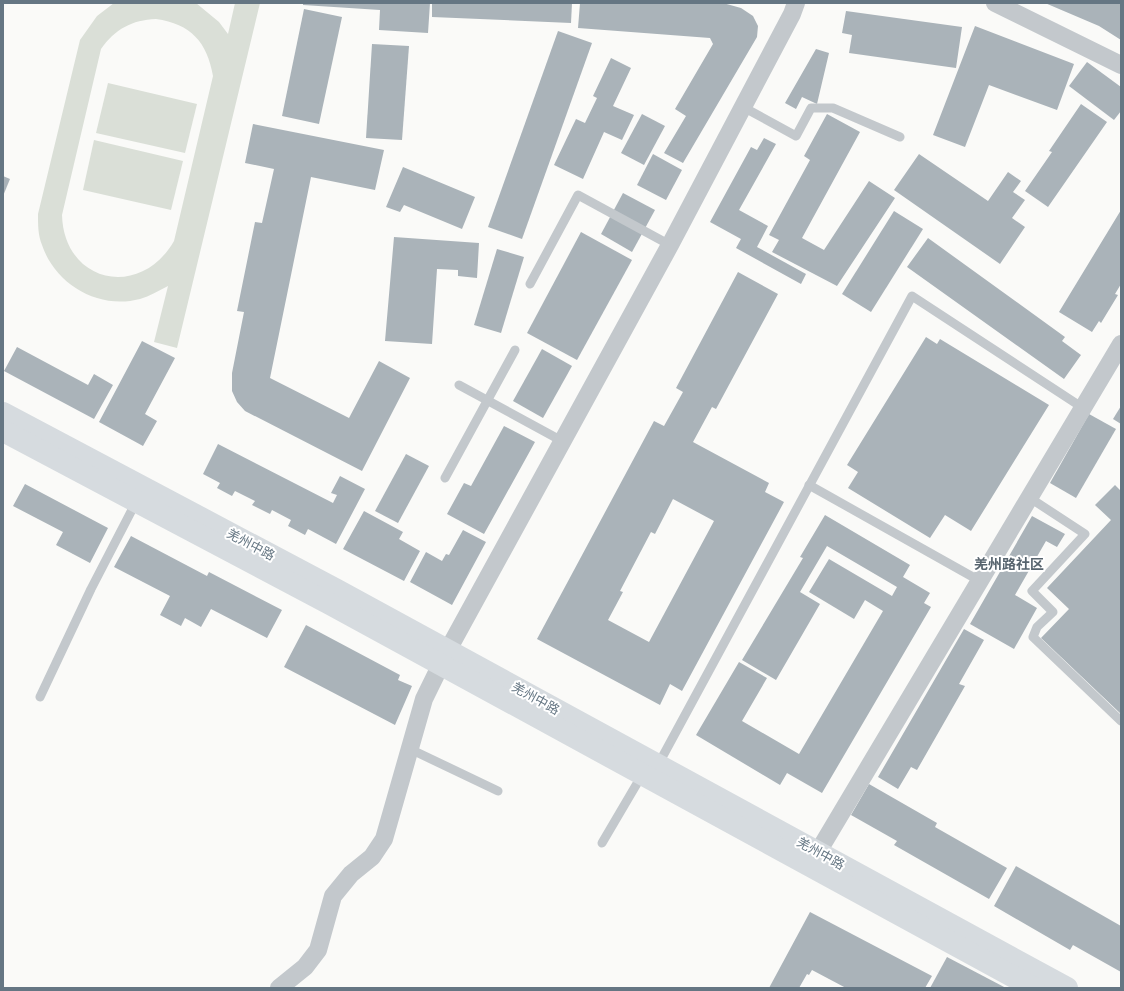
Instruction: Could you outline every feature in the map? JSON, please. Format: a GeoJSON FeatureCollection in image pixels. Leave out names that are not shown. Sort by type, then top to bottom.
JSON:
{"type":"FeatureCollection","features":[{"type":"Feature","properties":{"kind":"main road","name":"羌州中路"},"geometry":{"type":"LineString","coordinates":[[3,413],[650,770],[1034,988]]}},
{"type":"Feature","properties":{"kind":"main road","name":"羌州中路"},"geometry":{"type":"LineString","coordinates":[[3,431],[136,502],[444,657]]}},
{"type":"Feature","properties":{"kind":"main road","name":"羌州中路"},"geometry":{"type":"LineString","coordinates":[[650,770],[818,852],[1067,988]]}},
{"type":"Feature","properties":{"kind":"street"},"geometry":{"type":"LineString","coordinates":[[279,988],[305,967],[318,950],[333,896],[351,874],[372,857],[384,839],[424,699],[444,657],[670,245],[792,14],[796,3]]}},
{"type":"Feature","properties":{"kind":"street"},"geometry":{"type":"LineString","coordinates":[[995,3],[1121,66]]}},
{"type":"Feature","properties":{"kind":"street"},"geometry":{"type":"LineString","coordinates":[[818,852],[1121,344]]}},
{"type":"Feature","properties":{"kind":"lane"},"geometry":{"type":"LineString","coordinates":[[743,107],[796,136],[811,108],[833,108],[900,137]]}},
{"type":"Feature","properties":{"kind":"lane"},"geometry":{"type":"LineString","coordinates":[[530,284],[578,196],[670,245]]}},
{"type":"Feature","properties":{"kind":"lane"},"geometry":{"type":"LineString","coordinates":[[602,844],[650,770],[809,485],[912,296],[1083,408]]}},
{"type":"Feature","properties":{"kind":"lane"},"geometry":{"type":"LineString","coordinates":[[445,478],[515,350]]}},
{"type":"Feature","properties":{"kind":"lane"},"geometry":{"type":"LineString","coordinates":[[459,385],[562,441]]}},
{"type":"Feature","properties":{"kind":"lane"},"geometry":{"type":"LineString","coordinates":[[809,485],[980,581]]}},
{"type":"Feature","properties":{"kind":"lane"},"geometry":{"type":"LineString","coordinates":[[1030,498],[1085,534],[1032,591],[1053,612],[1037,627],[1033,637],[1121,721]]}},
{"type":"Feature","properties":{"kind":"lane"},"geometry":{"type":"LineString","coordinates":[[40,696],[91,589],[136,502]]}},
{"type":"Feature","properties":{"kind":"lane"},"geometry":{"type":"LineString","coordinates":[[410,749],[498,791]]}},
{"type":"Feature","properties":{"kind":"shaded area"},"geometry":{"type":"Polygon","coordinates":[[[114,3],[196,3],[219,22],[228,34],[235,3],[260,3],[177,348],[154,342],[168,286],[140,299],[109,301],[94,297],[80,291],[57,271],[48,259],[40,237],[38,214],[80,40],[97,16],[114,3]],[[156,19],[139,21],[118,31],[101,49],[62,215],[66,238],[76,256],[89,269],[106,276],[124,277],[142,271],[160,260],[174,241],[213,76],[202,44],[188,30],[168,21],[156,19]]]}},
{"type":"Feature","properties":{"kind":"shaded area"},"geometry":{"type":"Polygon","coordinates":[[[108,83],[197,104],[185,153],[96,133],[108,83]]]}},
{"type":"Feature","properties":{"kind":"shaded area"},"geometry":{"type":"Polygon","coordinates":[[[94,140],[183,161],[171,210],[83,190],[94,140]]]}},
{"type":"Feature","properties":{"kind":"building"},"geometry":{"type":"Polygon","coordinates":[[[303,3],[430,3],[428,33],[379,30],[380,10],[303,5],[303,3]]]}},
{"type":"Feature","properties":{"kind":"building"},"geometry":{"type":"Polygon","coordinates":[[[432,3],[572,3],[571,23],[432,17],[432,3]]]}},
{"type":"Feature","properties":{"kind":"building"},"geometry":{"type":"Polygon","coordinates":[[[580,3],[723,3],[741,8],[753,16],[758,26],[757,37],[683,163],[664,153],[686,116],[675,109],[713,44],[710,38],[578,28],[580,3]]]}},
{"type":"Feature","properties":{"kind":"building"},"geometry":{"type":"Polygon","coordinates":[[[1045,3],[1119,3],[1121,4],[1121,40],[1099,26],[1045,3]]]}},
{"type":"Feature","properties":{"kind":"building"},"geometry":{"type":"Polygon","coordinates":[[[304,9],[342,17],[319,124],[282,116],[304,9]]]}},
{"type":"Feature","properties":{"kind":"building"},"geometry":{"type":"Polygon","coordinates":[[[846,11],[962,27],[956,68],[849,53],[852,35],[842,33],[846,11]]]}},
{"type":"Feature","properties":{"kind":"building"},"geometry":{"type":"Polygon","coordinates":[[[975,26],[1074,64],[1057,110],[989,85],[965,147],[933,135],[975,26]]]}},
{"type":"Feature","properties":{"kind":"building"},"geometry":{"type":"Polygon","coordinates":[[[558,31],[592,43],[522,239],[488,227],[558,31]]]}},
{"type":"Feature","properties":{"kind":"building"},"geometry":{"type":"Polygon","coordinates":[[[372,44],[409,46],[402,140],[366,138],[372,44]]]}},
{"type":"Feature","properties":{"kind":"building"},"geometry":{"type":"Polygon","coordinates":[[[816,49],[829,53],[817,104],[802,97],[796,109],[785,103],[816,49]]]}},
{"type":"Feature","properties":{"kind":"building"},"geometry":{"type":"Polygon","coordinates":[[[611,58],[631,68],[613,106],[634,115],[622,140],[604,132],[583,179],[554,165],[576,119],[585,123],[597,98],[593,96],[611,58]]]}},
{"type":"Feature","properties":{"kind":"building"},"geometry":{"type":"Polygon","coordinates":[[[1087,62],[1121,87],[1121,111],[1114,120],[1069,86],[1087,62]]]}},
{"type":"Feature","properties":{"kind":"building"},"geometry":{"type":"Polygon","coordinates":[[[1081,104],[1107,122],[1048,207],[1025,191],[1052,152],[1049,151],[1081,104]]]}},
{"type":"Feature","properties":{"kind":"building"},"geometry":{"type":"Polygon","coordinates":[[[642,114],[665,126],[644,165],[621,153],[642,114]]]}},
{"type":"Feature","properties":{"kind":"building"},"geometry":{"type":"Polygon","coordinates":[[[827,114],[860,132],[802,238],[824,250],[869,181],[895,198],[837,286],[772,252],[779,240],[769,235],[810,160],[804,156],[827,114]]]}},
{"type":"Feature","properties":{"kind":"building"},"geometry":{"type":"Polygon","coordinates":[[[253,124],[384,150],[375,190],[311,177],[270,378],[349,418],[379,361],[410,378],[362,471],[245,411],[237,402],[232,391],[232,373],[244,312],[237,311],[255,222],[262,223],[274,169],[245,163],[253,124]]]}},
{"type":"Feature","properties":{"kind":"building"},"geometry":{"type":"Polygon","coordinates":[[[764,138],[776,144],[739,210],[768,226],[757,247],[806,274],[801,284],[736,248],[741,239],[710,222],[751,147],[757,150],[764,138]]]}},
{"type":"Feature","properties":{"kind":"building"},"geometry":{"type":"Polygon","coordinates":[[[653,154],[682,170],[666,200],[637,185],[653,154]]]}},
{"type":"Feature","properties":{"kind":"building"},"geometry":{"type":"Polygon","coordinates":[[[919,154],[988,201],[1008,172],[1021,181],[1013,192],[1025,200],[1012,218],[1025,227],[1000,264],[894,190],[919,154]]]}},
{"type":"Feature","properties":{"kind":"building"},"geometry":{"type":"Polygon","coordinates":[[[403,167],[475,197],[462,229],[404,205],[400,212],[386,207],[403,167]]]}},
{"type":"Feature","properties":{"kind":"building"},"geometry":{"type":"Polygon","coordinates":[[[3,176],[10,179],[3,196],[3,176]]]}},
{"type":"Feature","properties":{"kind":"building"},"geometry":{"type":"Polygon","coordinates":[[[623,193],[655,210],[632,252],[601,234],[623,193]]]}},
{"type":"Feature","properties":{"kind":"building"},"geometry":{"type":"Polygon","coordinates":[[[1121,210],[1121,284],[1115,294],[1118,295],[1101,323],[1099,321],[1092,332],[1059,312],[1121,210]]]}},
{"type":"Feature","properties":{"kind":"building"},"geometry":{"type":"Polygon","coordinates":[[[894,211],[923,229],[871,312],[842,294],[894,211]]]}},
{"type":"Feature","properties":{"kind":"building"},"geometry":{"type":"Polygon","coordinates":[[[581,232],[632,260],[577,360],[527,333],[581,232]]]}},
{"type":"Feature","properties":{"kind":"building"},"geometry":{"type":"Polygon","coordinates":[[[394,237],[479,243],[477,278],[458,276],[458,270],[437,269],[432,344],[385,341],[394,237]]]}},
{"type":"Feature","properties":{"kind":"building"},"geometry":{"type":"Polygon","coordinates":[[[928,238],[1065,337],[1062,341],[1081,355],[1064,379],[907,267],[928,238]]]}},
{"type":"Feature","properties":{"kind":"building"},"geometry":{"type":"Polygon","coordinates":[[[497,249],[524,257],[501,333],[474,325],[497,249]]]}},
{"type":"Feature","properties":{"kind":"building"},"geometry":{"type":"Polygon","coordinates":[[[738,272],[778,294],[716,409],[712,407],[693,442],[769,483],[765,492],[784,502],[682,691],[670,684],[660,705],[537,639],[654,421],[664,426],[683,392],[676,388],[738,272]],[[673,499],[655,534],[651,532],[620,591],[623,592],[608,620],[649,642],[714,521],[673,499]]]}},
{"type":"Feature","properties":{"kind":"building"},"geometry":{"type":"Polygon","coordinates":[[[926,337],[937,344],[940,339],[1049,405],[971,531],[945,515],[930,538],[848,488],[858,472],[847,465],[926,337]]]}},
{"type":"Feature","properties":{"kind":"building"},"geometry":{"type":"Polygon","coordinates":[[[142,341],[175,358],[145,414],[157,421],[143,446],[99,422],[142,341]]]}},
{"type":"Feature","properties":{"kind":"building"},"geometry":{"type":"Polygon","coordinates":[[[17,347],[88,385],[94,374],[113,385],[94,419],[4,371],[17,347]]]}},
{"type":"Feature","properties":{"kind":"building"},"geometry":{"type":"Polygon","coordinates":[[[542,349],[572,366],[543,418],[513,401],[542,349]]]}},
{"type":"Feature","properties":{"kind":"building"},"geometry":{"type":"Polygon","coordinates":[[[1121,406],[1121,424],[1113,419],[1121,406]]]}},
{"type":"Feature","properties":{"kind":"building"},"geometry":{"type":"Polygon","coordinates":[[[1089,414],[1116,429],[1076,498],[1050,483],[1089,414]]]}},
{"type":"Feature","properties":{"kind":"building"},"geometry":{"type":"Polygon","coordinates":[[[504,426],[535,442],[484,534],[447,514],[464,483],[471,486],[504,426]]]}},
{"type":"Feature","properties":{"kind":"building"},"geometry":{"type":"Polygon","coordinates":[[[218,444],[333,503],[337,495],[331,493],[340,476],[365,489],[336,544],[308,529],[305,535],[288,526],[291,520],[272,510],[270,514],[252,505],[255,501],[235,491],[232,496],[217,488],[220,483],[203,474],[218,444]]]}},
{"type":"Feature","properties":{"kind":"building"},"geometry":{"type":"Polygon","coordinates":[[[406,454],[429,466],[398,523],[375,511],[406,454]]]}},
{"type":"Feature","properties":{"kind":"building"},"geometry":{"type":"Polygon","coordinates":[[[25,484],[108,528],[90,563],[56,545],[63,532],[13,506],[25,484]]]}},
{"type":"Feature","properties":{"kind":"building"},"geometry":{"type":"Polygon","coordinates":[[[1115,485],[1121,491],[1121,714],[1041,638],[1069,609],[1047,588],[1111,520],[1095,505],[1115,485]]]}},
{"type":"Feature","properties":{"kind":"building"},"geometry":{"type":"Polygon","coordinates":[[[364,511],[403,532],[399,539],[420,551],[404,581],[343,549],[364,511]]]}},
{"type":"Feature","properties":{"kind":"building"},"geometry":{"type":"Polygon","coordinates":[[[825,515],[910,565],[903,577],[930,593],[924,603],[931,607],[822,793],[787,773],[780,785],[696,735],[739,662],[767,678],[742,721],[799,754],[883,611],[865,600],[854,619],[809,592],[829,559],[892,596],[897,587],[827,546],[800,592],[820,604],[776,680],[742,660],[803,558],[800,557],[825,515]]]}},
{"type":"Feature","properties":{"kind":"building"},"geometry":{"type":"Polygon","coordinates":[[[1032,516],[1065,534],[1057,547],[1046,541],[1015,595],[1037,608],[1014,649],[970,624],[1032,516]]]}},
{"type":"Feature","properties":{"kind":"building"},"geometry":{"type":"Polygon","coordinates":[[[463,530],[486,542],[452,605],[410,582],[426,552],[442,561],[446,554],[449,555],[463,530]]]}},
{"type":"Feature","properties":{"kind":"building"},"geometry":{"type":"Polygon","coordinates":[[[131,536],[207,576],[209,572],[282,610],[267,638],[211,609],[201,627],[185,618],[181,626],[160,615],[170,596],[114,567],[131,536]]]}},
{"type":"Feature","properties":{"kind":"building"},"geometry":{"type":"Polygon","coordinates":[[[306,625],[400,675],[398,680],[412,686],[395,725],[284,667],[306,625]]]}},
{"type":"Feature","properties":{"kind":"building"},"geometry":{"type":"Polygon","coordinates":[[[964,629],[984,640],[959,684],[965,686],[917,770],[911,767],[898,789],[878,777],[964,629]]]}},
{"type":"Feature","properties":{"kind":"building"},"geometry":{"type":"Polygon","coordinates":[[[869,784],[937,823],[935,827],[1007,868],[989,899],[894,845],[897,841],[851,815],[869,784]]]}},
{"type":"Feature","properties":{"kind":"building"},"geometry":{"type":"Polygon","coordinates":[[[1016,866],[1121,926],[1121,972],[1073,945],[1070,950],[994,906],[1016,866]]]}},
{"type":"Feature","properties":{"kind":"building"},"geometry":{"type":"Polygon","coordinates":[[[810,912],[932,976],[925,988],[846,988],[812,970],[809,975],[807,974],[799,988],[769,988],[810,912]]]}},
{"type":"Feature","properties":{"kind":"building"},"geometry":{"type":"Polygon","coordinates":[[[947,957],[1006,988],[930,988],[947,957]]]}},
{"type":"Feature","properties":{"kind":"district","name":"羌州路社区"},"geometry":{"type":"Point","coordinates":[1009,564]}}]}
